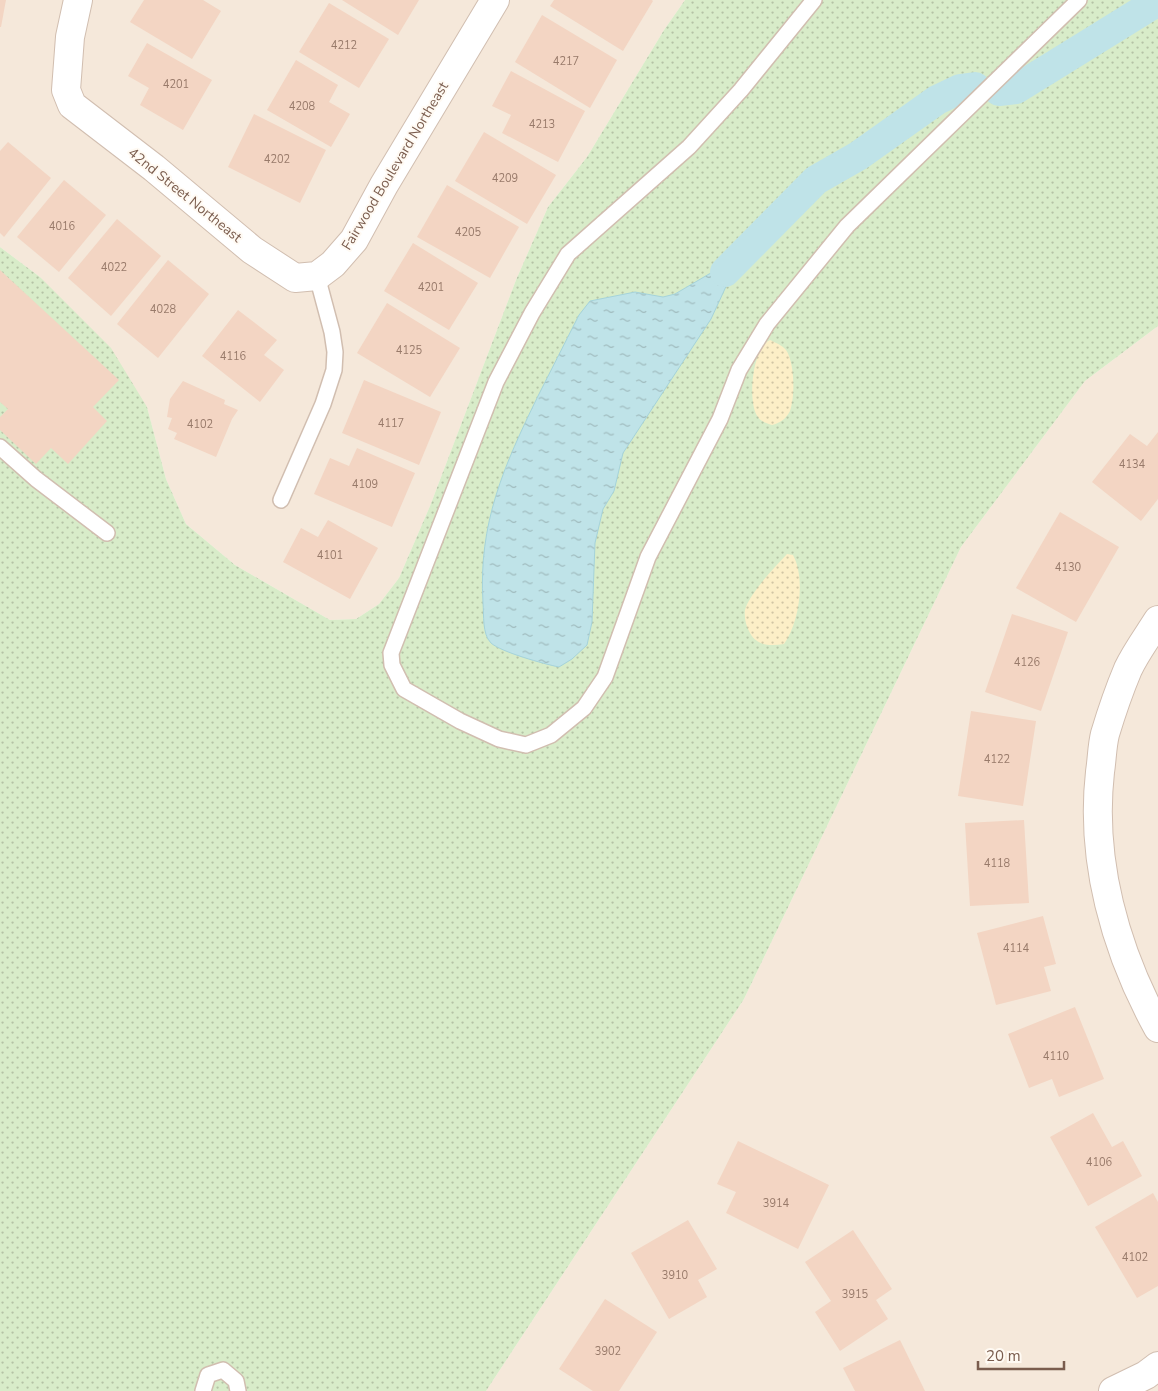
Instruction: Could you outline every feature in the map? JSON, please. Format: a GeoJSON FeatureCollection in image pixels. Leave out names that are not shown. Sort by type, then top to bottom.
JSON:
{"type":"FeatureCollection","features":[{"type":"Feature","properties":{"kind":"street","name":"42nd Street Northeast"},"geometry":{"type":"LineString","coordinates":[[78,0],[70,37],[66,90],[72,105],[154,168],[252,250],[294,278],[317,276]]}},
{"type":"Feature","properties":{"kind":"street","name":"Fairwood Boulevard Northeast"},"geometry":{"type":"LineString","coordinates":[[317,276],[333,264],[354,240],[384,184],[495,0]]}},
{"type":"Feature","properties":{"kind":"street"},"geometry":{"type":"LineString","coordinates":[[1158,620],[1128,669],[1105,735],[1097,797],[1103,878],[1122,949],[1137,989],[1158,1028]]}},
{"type":"Feature","properties":{"kind":"street"},"geometry":{"type":"LineString","coordinates":[[1113,1391],[1146,1375],[1158,1366]]}},
{"type":"Feature","properties":{"kind":"lane"},"geometry":{"type":"LineString","coordinates":[[814,0],[741,90],[689,146],[568,254],[532,313],[496,382],[390,653],[392,665],[404,689],[460,721],[499,739],[526,746],[551,735],[584,708],[605,677],[648,557],[720,419],[739,370],[767,324],[847,226],[1079,0]]}},
{"type":"Feature","properties":{"kind":"lane"},"geometry":{"type":"LineString","coordinates":[[281,500],[323,404],[334,370],[332,332],[317,276]]}},
{"type":"Feature","properties":{"kind":"lane"},"geometry":{"type":"LineString","coordinates":[[0,447],[36,479],[106,533]]}},
{"type":"Feature","properties":{"kind":"lane"},"geometry":{"type":"LineString","coordinates":[[203,1391],[208,1375],[223,1370],[236,1380],[238,1391]]}},
{"type":"Feature","properties":{"kind":"shaded area"},"geometry":{"type":"Polygon","coordinates":[[[0,0],[685,0],[664,30],[587,157],[548,207],[516,280],[430,506],[399,578],[379,604],[356,619],[330,620],[235,565],[186,524],[166,479],[147,407],[40,277],[0,247],[0,0]]]}},
{"type":"Feature","properties":{"kind":"shaded area"},"geometry":{"type":"Polygon","coordinates":[[[1158,326],[1158,1391],[486,1391],[744,999],[961,547],[1085,381],[1158,326]]]}},
{"type":"Feature","properties":{"kind":"green space"},"geometry":{"type":"Polygon","coordinates":[[[685,0],[1158,0],[1158,326],[1085,381],[961,547],[744,999],[486,1391],[0,1391],[0,247],[40,277],[111,348],[147,407],[166,479],[186,524],[235,565],[330,620],[356,619],[379,604],[399,578],[430,506],[516,280],[548,207],[587,157],[664,30],[685,0]]]}},
{"type":"Feature","properties":{"kind":"sand"},"geometry":{"type":"Polygon","coordinates":[[[770,340],[781,345],[786,350],[793,371],[793,397],[790,411],[782,420],[772,425],[758,417],[752,389],[755,364],[759,353],[770,340]]]}},
{"type":"Feature","properties":{"kind":"sand"},"geometry":{"type":"Polygon","coordinates":[[[787,554],[793,555],[799,576],[799,601],[794,625],[784,644],[760,643],[747,628],[745,610],[752,596],[769,573],[787,554]]]}},
{"type":"Feature","properties":{"kind":"water"},"geometry":{"type":"Polygon","coordinates":[[[717,271],[725,272],[729,280],[711,319],[623,453],[614,491],[603,509],[595,543],[592,622],[587,645],[572,659],[559,667],[523,657],[496,646],[491,643],[486,635],[484,619],[483,574],[489,521],[504,471],[514,447],[579,315],[590,301],[635,292],[663,297],[675,294],[717,271]]]}},
{"type":"Feature","properties":{"kind":"building"},"geometry":{"type":"Polygon","coordinates":[[[0,0],[6,0],[1,27],[0,27],[0,0]]]}},
{"type":"Feature","properties":{"kind":"building"},"geometry":{"type":"Polygon","coordinates":[[[144,0],[203,0],[221,11],[192,59],[130,22],[144,0]]]}},
{"type":"Feature","properties":{"kind":"building"},"geometry":{"type":"Polygon","coordinates":[[[342,0],[419,0],[398,35],[342,0]]]}},
{"type":"Feature","properties":{"kind":"building"},"geometry":{"type":"Polygon","coordinates":[[[554,0],[653,1],[623,51],[550,6],[554,0]]]}},
{"type":"Feature","properties":{"kind":"building"},"geometry":{"type":"Polygon","coordinates":[[[329,3],[389,39],[359,88],[299,52],[329,3]]]}},
{"type":"Feature","properties":{"kind":"building"},"geometry":{"type":"Polygon","coordinates":[[[542,15],[617,60],[590,108],[515,62],[542,15]]]}},
{"type":"Feature","properties":{"kind":"building"},"geometry":{"type":"Polygon","coordinates":[[[147,43],[212,80],[183,130],[140,105],[149,88],[128,76],[147,43]]]}},
{"type":"Feature","properties":{"kind":"building"},"geometry":{"type":"Polygon","coordinates":[[[296,60],[338,85],[329,102],[350,114],[331,147],[267,110],[296,60]]]}},
{"type":"Feature","properties":{"kind":"building"},"geometry":{"type":"Polygon","coordinates":[[[511,71],[585,111],[558,162],[502,133],[511,115],[492,106],[511,71]]]}},
{"type":"Feature","properties":{"kind":"building"},"geometry":{"type":"Polygon","coordinates":[[[254,114],[326,150],[300,203],[228,167],[254,114]]]}},
{"type":"Feature","properties":{"kind":"building"},"geometry":{"type":"Polygon","coordinates":[[[484,132],[556,175],[527,224],[455,181],[484,132]]]}},
{"type":"Feature","properties":{"kind":"building"},"geometry":{"type":"Polygon","coordinates":[[[8,142],[51,178],[4,237],[0,233],[0,151],[8,142]]]}},
{"type":"Feature","properties":{"kind":"building"},"geometry":{"type":"Polygon","coordinates":[[[64,180],[106,215],[59,272],[17,237],[64,180]]]}},
{"type":"Feature","properties":{"kind":"building"},"geometry":{"type":"Polygon","coordinates":[[[447,185],[519,227],[490,278],[417,237],[447,185]]]}},
{"type":"Feature","properties":{"kind":"building"},"geometry":{"type":"Polygon","coordinates":[[[117,219],[161,256],[111,316],[68,278],[117,219]]]}},
{"type":"Feature","properties":{"kind":"building"},"geometry":{"type":"Polygon","coordinates":[[[413,243],[478,283],[449,330],[384,291],[413,243]]]}},
{"type":"Feature","properties":{"kind":"building"},"geometry":{"type":"Polygon","coordinates":[[[168,260],[209,294],[158,358],[117,324],[168,260]]]}},
{"type":"Feature","properties":{"kind":"building"},"geometry":{"type":"Polygon","coordinates":[[[0,270],[119,380],[93,407],[107,421],[68,464],[51,448],[36,464],[0,430],[0,417],[8,409],[0,402],[0,270]]]}},
{"type":"Feature","properties":{"kind":"building"},"geometry":{"type":"Polygon","coordinates":[[[387,303],[460,348],[430,397],[357,353],[387,303]]]}},
{"type":"Feature","properties":{"kind":"building"},"geometry":{"type":"Polygon","coordinates":[[[238,310],[277,340],[264,355],[284,370],[260,402],[202,356],[238,310]]]}},
{"type":"Feature","properties":{"kind":"building"},"geometry":{"type":"Polygon","coordinates":[[[364,380],[441,412],[419,465],[342,433],[364,380]]]}},
{"type":"Feature","properties":{"kind":"building"},"geometry":{"type":"Polygon","coordinates":[[[183,381],[225,400],[224,404],[238,410],[232,419],[216,457],[174,439],[177,433],[168,429],[172,418],[167,417],[170,399],[183,381]]]}},
{"type":"Feature","properties":{"kind":"building"},"geometry":{"type":"Polygon","coordinates":[[[1158,432],[1158,499],[1141,521],[1092,482],[1130,434],[1147,446],[1158,432]]]}},
{"type":"Feature","properties":{"kind":"building"},"geometry":{"type":"Polygon","coordinates":[[[357,448],[415,473],[392,527],[314,494],[330,458],[349,466],[357,448]]]}},
{"type":"Feature","properties":{"kind":"building"},"geometry":{"type":"Polygon","coordinates":[[[1060,512],[1119,547],[1076,622],[1016,588],[1060,512]]]}},
{"type":"Feature","properties":{"kind":"building"},"geometry":{"type":"Polygon","coordinates":[[[328,520],[378,548],[350,599],[283,562],[301,528],[318,537],[328,520]]]}},
{"type":"Feature","properties":{"kind":"building"},"geometry":{"type":"Polygon","coordinates":[[[1012,614],[1068,632],[1041,711],[985,692],[1012,614]]]}},
{"type":"Feature","properties":{"kind":"building"},"geometry":{"type":"Polygon","coordinates":[[[971,711],[1036,721],[1023,806],[958,796],[971,711]]]}},
{"type":"Feature","properties":{"kind":"building"},"geometry":{"type":"Polygon","coordinates":[[[1024,820],[1029,903],[970,906],[965,823],[1024,820]]]}},
{"type":"Feature","properties":{"kind":"building"},"geometry":{"type":"Polygon","coordinates":[[[1043,916],[1056,964],[1044,967],[1051,991],[996,1005],[977,933],[1043,916]]]}},
{"type":"Feature","properties":{"kind":"building"},"geometry":{"type":"Polygon","coordinates":[[[1075,1007],[1104,1079],[1059,1097],[1052,1079],[1029,1088],[1008,1034],[1075,1007]]]}},
{"type":"Feature","properties":{"kind":"building"},"geometry":{"type":"Polygon","coordinates":[[[1093,1113],[1112,1147],[1123,1141],[1142,1176],[1088,1206],[1050,1137],[1093,1113]]]}},
{"type":"Feature","properties":{"kind":"building"},"geometry":{"type":"Polygon","coordinates":[[[738,1141],[829,1185],[798,1249],[726,1213],[736,1192],[717,1184],[738,1141]]]}},
{"type":"Feature","properties":{"kind":"building"},"geometry":{"type":"Polygon","coordinates":[[[1153,1193],[1158,1202],[1158,1286],[1137,1298],[1095,1227],[1153,1193]]]}},
{"type":"Feature","properties":{"kind":"building"},"geometry":{"type":"Polygon","coordinates":[[[688,1220],[717,1269],[698,1280],[707,1297],[669,1319],[631,1253],[688,1220]]]}},
{"type":"Feature","properties":{"kind":"building"},"geometry":{"type":"Polygon","coordinates":[[[853,1230],[892,1289],[876,1300],[888,1319],[840,1351],[815,1312],[831,1301],[805,1262],[853,1230]]]}},
{"type":"Feature","properties":{"kind":"building"},"geometry":{"type":"Polygon","coordinates":[[[605,1299],[657,1332],[619,1391],[593,1391],[559,1369],[605,1299]]]}},
{"type":"Feature","properties":{"kind":"building"},"geometry":{"type":"Polygon","coordinates":[[[900,1340],[925,1391],[855,1391],[843,1368],[900,1340]]]}},
{"type":"Feature","properties":{"kind":"waterway"},"geometry":{"type":"LineString","coordinates":[[999,91],[1016,89],[1158,1]]}},
{"type":"Feature","properties":{"kind":"waterway"},"geometry":{"type":"LineString","coordinates":[[725,272],[816,180],[858,156],[937,100],[960,89],[975,87]]}}]}
